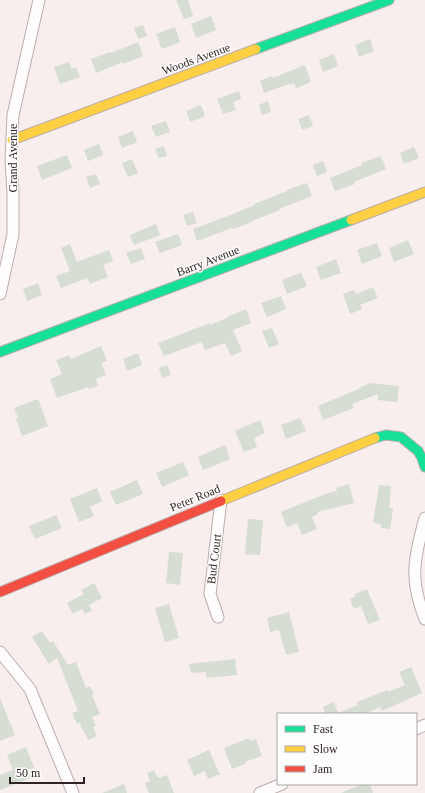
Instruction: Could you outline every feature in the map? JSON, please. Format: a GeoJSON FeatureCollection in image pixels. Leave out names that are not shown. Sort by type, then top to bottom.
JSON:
{"type":"FeatureCollection","features":[{"type":"Feature","properties":{"kind":"street","name":"Grand Avenue"},"geometry":{"type":"LineString","coordinates":[[0,294],[13,234],[13,115],[39,0]]}},
{"type":"Feature","properties":{"kind":"street","name":"Woods Avenue"},"geometry":{"type":"LineString","coordinates":[[12,140],[389,0]]}},
{"type":"Feature","properties":{"kind":"street","name":"Barry Avenue"},"geometry":{"type":"LineString","coordinates":[[0,352],[425,192]]}},
{"type":"Feature","properties":{"kind":"street","name":"Peter Road"},"geometry":{"type":"LineString","coordinates":[[0,592],[374,438],[386,435],[401,437],[418,451],[425,467]]}},
{"type":"Feature","properties":{"kind":"street","name":"Bud Court"},"geometry":{"type":"LineString","coordinates":[[218,617],[210,594],[221,500]]}},
{"type":"Feature","properties":{"kind":"street"},"geometry":{"type":"LineString","coordinates":[[425,518],[418,544],[414,575],[416,592],[425,619]]}},
{"type":"Feature","properties":{"kind":"street"},"geometry":{"type":"LineString","coordinates":[[0,652],[30,689],[73,793]]}},
{"type":"Feature","properties":{"kind":"street"},"geometry":{"type":"LineString","coordinates":[[260,793],[280,785]]}},
{"type":"Feature","properties":{"kind":"building"},"geometry":{"type":"Polygon","coordinates":[[[176,0],[188,0],[193,16],[184,19],[176,0]]]}},
{"type":"Feature","properties":{"kind":"building"},"geometry":{"type":"Polygon","coordinates":[[[211,16],[216,30],[196,38],[191,24],[211,16]]]}},
{"type":"Feature","properties":{"kind":"building"},"geometry":{"type":"Polygon","coordinates":[[[143,25],[147,36],[138,39],[134,28],[143,25]]]}},
{"type":"Feature","properties":{"kind":"building"},"geometry":{"type":"Polygon","coordinates":[[[175,27],[180,42],[162,49],[156,34],[175,27]]]}},
{"type":"Feature","properties":{"kind":"building"},"geometry":{"type":"Polygon","coordinates":[[[370,39],[374,51],[359,57],[355,45],[370,39]]]}},
{"type":"Feature","properties":{"kind":"building"},"geometry":{"type":"Polygon","coordinates":[[[138,42],[143,56],[96,73],[91,59],[138,42]]]}},
{"type":"Feature","properties":{"kind":"building"},"geometry":{"type":"Polygon","coordinates":[[[334,54],[338,66],[323,72],[319,60],[334,54]]]}},
{"type":"Feature","properties":{"kind":"building"},"geometry":{"type":"Polygon","coordinates":[[[69,62],[72,69],[76,67],[80,77],[60,84],[54,67],[69,62]]]}},
{"type":"Feature","properties":{"kind":"building"},"geometry":{"type":"Polygon","coordinates":[[[305,65],[311,82],[296,88],[294,83],[289,84],[264,93],[260,81],[272,76],[273,78],[305,65]]]}},
{"type":"Feature","properties":{"kind":"building"},"geometry":{"type":"Polygon","coordinates":[[[239,91],[241,99],[233,102],[236,110],[223,114],[217,99],[239,91]]]}},
{"type":"Feature","properties":{"kind":"building"},"geometry":{"type":"Polygon","coordinates":[[[268,101],[271,112],[262,115],[259,105],[268,101]]]}},
{"type":"Feature","properties":{"kind":"building"},"geometry":{"type":"Polygon","coordinates":[[[201,105],[205,116],[190,122],[186,111],[201,105]]]}},
{"type":"Feature","properties":{"kind":"building"},"geometry":{"type":"Polygon","coordinates":[[[309,115],[313,126],[302,130],[298,119],[309,115]]]}},
{"type":"Feature","properties":{"kind":"building"},"geometry":{"type":"Polygon","coordinates":[[[166,121],[170,132],[156,137],[151,126],[166,121]]]}},
{"type":"Feature","properties":{"kind":"building"},"geometry":{"type":"Polygon","coordinates":[[[133,131],[137,142],[122,148],[118,137],[133,131]]]}},
{"type":"Feature","properties":{"kind":"building"},"geometry":{"type":"Polygon","coordinates":[[[99,144],[103,155],[88,161],[84,150],[99,144]]]}},
{"type":"Feature","properties":{"kind":"building"},"geometry":{"type":"Polygon","coordinates":[[[164,146],[167,156],[159,158],[155,149],[164,146]]]}},
{"type":"Feature","properties":{"kind":"building"},"geometry":{"type":"Polygon","coordinates":[[[414,147],[419,158],[404,164],[400,153],[414,147]]]}},
{"type":"Feature","properties":{"kind":"building"},"geometry":{"type":"Polygon","coordinates":[[[67,155],[72,168],[42,180],[37,166],[67,155]]]}},
{"type":"Feature","properties":{"kind":"building"},"geometry":{"type":"Polygon","coordinates":[[[381,156],[386,169],[354,182],[355,184],[335,191],[330,178],[362,165],[361,163],[381,156]]]}},
{"type":"Feature","properties":{"kind":"building"},"geometry":{"type":"Polygon","coordinates":[[[132,159],[138,173],[128,177],[122,163],[132,159]]]}},
{"type":"Feature","properties":{"kind":"building"},"geometry":{"type":"Polygon","coordinates":[[[323,161],[327,172],[317,176],[313,165],[323,161]]]}},
{"type":"Feature","properties":{"kind":"building"},"geometry":{"type":"Polygon","coordinates":[[[96,174],[100,184],[90,188],[86,177],[96,174]]]}},
{"type":"Feature","properties":{"kind":"building"},"geometry":{"type":"Polygon","coordinates":[[[307,183],[312,196],[252,222],[197,241],[193,229],[307,183]]]}},
{"type":"Feature","properties":{"kind":"building"},"geometry":{"type":"Polygon","coordinates":[[[193,212],[197,223],[187,226],[183,215],[193,212]]]}},
{"type":"Feature","properties":{"kind":"building"},"geometry":{"type":"Polygon","coordinates":[[[156,224],[160,235],[134,245],[130,235],[156,224]]]}},
{"type":"Feature","properties":{"kind":"building"},"geometry":{"type":"Polygon","coordinates":[[[178,234],[182,245],[160,253],[155,242],[178,234]]]}},
{"type":"Feature","properties":{"kind":"building"},"geometry":{"type":"Polygon","coordinates":[[[408,240],[414,254],[394,262],[389,248],[408,240]]]}},
{"type":"Feature","properties":{"kind":"building"},"geometry":{"type":"Polygon","coordinates":[[[377,243],[382,256],[362,264],[357,250],[377,243]]]}},
{"type":"Feature","properties":{"kind":"building"},"geometry":{"type":"Polygon","coordinates":[[[70,244],[77,262],[109,250],[113,261],[103,265],[108,277],[90,284],[87,278],[61,288],[56,276],[70,271],[61,248],[70,244]]]}},
{"type":"Feature","properties":{"kind":"building"},"geometry":{"type":"Polygon","coordinates":[[[141,248],[145,259],[131,264],[126,253],[141,248]]]}},
{"type":"Feature","properties":{"kind":"building"},"geometry":{"type":"Polygon","coordinates":[[[336,259],[341,273],[321,280],[316,267],[336,259]]]}},
{"type":"Feature","properties":{"kind":"building"},"geometry":{"type":"Polygon","coordinates":[[[301,273],[307,286],[287,294],[282,280],[301,273]]]}},
{"type":"Feature","properties":{"kind":"building"},"geometry":{"type":"Polygon","coordinates":[[[38,283],[42,295],[27,301],[23,289],[38,283]]]}},
{"type":"Feature","properties":{"kind":"building"},"geometry":{"type":"Polygon","coordinates":[[[373,287],[378,298],[360,305],[362,309],[350,314],[343,294],[354,290],[356,294],[373,287]]]}},
{"type":"Feature","properties":{"kind":"building"},"geometry":{"type":"Polygon","coordinates":[[[281,296],[286,309],[267,317],[261,303],[281,296]]]}},
{"type":"Feature","properties":{"kind":"building"},"geometry":{"type":"Polygon","coordinates":[[[246,309],[251,323],[233,330],[242,351],[231,356],[225,343],[205,350],[202,342],[164,356],[158,343],[210,323],[210,325],[246,309]]]}},
{"type":"Feature","properties":{"kind":"building"},"geometry":{"type":"Polygon","coordinates":[[[272,328],[279,344],[269,348],[262,331],[272,328]]]}},
{"type":"Feature","properties":{"kind":"building"},"geometry":{"type":"Polygon","coordinates":[[[101,346],[107,361],[101,363],[106,375],[96,379],[98,386],[89,389],[88,387],[57,398],[50,379],[62,374],[56,360],[69,355],[71,359],[101,346]]]}},
{"type":"Feature","properties":{"kind":"building"},"geometry":{"type":"Polygon","coordinates":[[[138,353],[142,365],[127,371],[123,359],[138,353]]]}},
{"type":"Feature","properties":{"kind":"building"},"geometry":{"type":"Polygon","coordinates":[[[167,365],[171,375],[162,378],[159,368],[167,365]]]}},
{"type":"Feature","properties":{"kind":"building"},"geometry":{"type":"Polygon","coordinates":[[[370,383],[399,386],[397,402],[378,400],[378,394],[352,404],[354,408],[323,420],[318,406],[370,383]]]}},
{"type":"Feature","properties":{"kind":"building"},"geometry":{"type":"Polygon","coordinates":[[[38,399],[48,426],[22,436],[14,408],[38,399]]]}},
{"type":"Feature","properties":{"kind":"building"},"geometry":{"type":"Polygon","coordinates":[[[300,418],[306,431],[286,439],[281,425],[300,418]]]}},
{"type":"Feature","properties":{"kind":"building"},"geometry":{"type":"Polygon","coordinates":[[[260,420],[265,433],[254,438],[257,447],[244,452],[235,431],[260,420]]]}},
{"type":"Feature","properties":{"kind":"building"},"geometry":{"type":"Polygon","coordinates":[[[225,445],[230,459],[203,470],[198,457],[225,445]]]}},
{"type":"Feature","properties":{"kind":"building"},"geometry":{"type":"Polygon","coordinates":[[[183,462],[189,475],[162,487],[156,473],[183,462]]]}},
{"type":"Feature","properties":{"kind":"building"},"geometry":{"type":"Polygon","coordinates":[[[137,480],[143,494],[116,505],[110,492],[137,480]]]}},
{"type":"Feature","properties":{"kind":"building"},"geometry":{"type":"Polygon","coordinates":[[[349,484],[354,503],[317,512],[318,514],[312,517],[317,529],[302,535],[297,523],[287,527],[281,512],[325,494],[337,491],[336,488],[349,484]]]}},
{"type":"Feature","properties":{"kind":"building"},"geometry":{"type":"Polygon","coordinates":[[[379,485],[391,486],[389,508],[393,509],[390,529],[381,528],[381,524],[373,523],[379,485]]]}},
{"type":"Feature","properties":{"kind":"building"},"geometry":{"type":"Polygon","coordinates":[[[97,488],[102,501],[90,507],[94,516],[79,522],[70,499],[97,488]]]}},
{"type":"Feature","properties":{"kind":"building"},"geometry":{"type":"Polygon","coordinates":[[[56,515],[62,528],[35,539],[29,526],[56,515]]]}},
{"type":"Feature","properties":{"kind":"building"},"geometry":{"type":"Polygon","coordinates":[[[248,519],[263,520],[260,555],[245,554],[248,519]]]}},
{"type":"Feature","properties":{"kind":"building"},"geometry":{"type":"Polygon","coordinates":[[[169,552],[183,553],[180,585],[166,583],[169,552]]]}},
{"type":"Feature","properties":{"kind":"building"},"geometry":{"type":"Polygon","coordinates":[[[94,583],[102,598],[89,605],[92,610],[85,614],[82,609],[73,614],[67,603],[84,594],[81,590],[94,583]]]}},
{"type":"Feature","properties":{"kind":"building"},"geometry":{"type":"Polygon","coordinates":[[[367,589],[380,620],[368,624],[361,606],[354,609],[350,599],[356,596],[355,594],[367,589]]]}},
{"type":"Feature","properties":{"kind":"building"},"geometry":{"type":"Polygon","coordinates":[[[169,604],[179,638],[165,642],[155,608],[169,604]]]}},
{"type":"Feature","properties":{"kind":"building"},"geometry":{"type":"Polygon","coordinates":[[[289,612],[299,652],[286,655],[279,630],[270,632],[267,618],[289,612]]]}},
{"type":"Feature","properties":{"kind":"building"},"geometry":{"type":"Polygon","coordinates":[[[42,631],[50,643],[53,641],[68,665],[76,662],[86,688],[90,686],[100,714],[92,717],[96,726],[93,727],[97,736],[88,740],[80,723],[77,724],[72,713],[78,711],[57,658],[49,664],[32,637],[42,631]]]}},
{"type":"Feature","properties":{"kind":"building"},"geometry":{"type":"Polygon","coordinates":[[[235,659],[237,675],[207,678],[206,672],[191,673],[189,664],[235,659]]]}},
{"type":"Feature","properties":{"kind":"building"},"geometry":{"type":"Polygon","coordinates":[[[411,667],[422,693],[382,711],[380,707],[366,713],[338,713],[358,705],[357,702],[387,690],[388,692],[405,685],[399,672],[411,667]]]}},
{"type":"Feature","properties":{"kind":"building"},"geometry":{"type":"Polygon","coordinates":[[[0,698],[15,735],[0,741],[0,698]]]}},
{"type":"Feature","properties":{"kind":"building"},"geometry":{"type":"Polygon","coordinates":[[[334,702],[338,713],[325,713],[323,707],[334,702]]]}},
{"type":"Feature","properties":{"kind":"building"},"geometry":{"type":"Polygon","coordinates":[[[249,738],[250,741],[256,739],[262,756],[245,762],[245,764],[232,769],[224,748],[249,738]]]}},
{"type":"Feature","properties":{"kind":"building"},"geometry":{"type":"Polygon","coordinates":[[[26,747],[34,768],[28,770],[31,778],[0,790],[0,775],[13,770],[7,755],[26,747]]]}},
{"type":"Feature","properties":{"kind":"building"},"geometry":{"type":"Polygon","coordinates":[[[209,750],[220,775],[208,779],[205,771],[194,776],[187,760],[209,750]]]}},
{"type":"Feature","properties":{"kind":"building"},"geometry":{"type":"Polygon","coordinates":[[[154,770],[158,778],[167,775],[174,793],[149,793],[145,783],[150,781],[147,773],[154,770]]]}},
{"type":"Feature","properties":{"kind":"building"},"geometry":{"type":"Polygon","coordinates":[[[124,784],[127,793],[102,793],[124,784]]]}},
{"type":"Feature","properties":{"kind":"building"},"geometry":{"type":"Polygon","coordinates":[[[360,785],[370,785],[373,793],[341,793],[360,785]]]}},
{"type":"Feature","properties":{"kind":"traffic: fast"},"geometry":{"type":"LineString","coordinates":[[256,49],[389,0]]}},
{"type":"Feature","properties":{"kind":"traffic: fast"},"geometry":{"type":"LineString","coordinates":[[0,352],[351,220]]}},
{"type":"Feature","properties":{"kind":"traffic: fast"},"geometry":{"type":"LineString","coordinates":[[375,438],[386,435],[401,437],[418,451],[425,467]]}},
{"type":"Feature","properties":{"kind":"traffic: slow"},"geometry":{"type":"LineString","coordinates":[[12,140],[256,49]]}},
{"type":"Feature","properties":{"kind":"traffic: slow"},"geometry":{"type":"LineString","coordinates":[[351,220],[425,192]]}},
{"type":"Feature","properties":{"kind":"traffic: slow"},"geometry":{"type":"LineString","coordinates":[[221,501],[375,438]]}},
{"type":"Feature","properties":{"kind":"traffic: jam"},"geometry":{"type":"LineString","coordinates":[[0,592],[221,501]]}}]}
